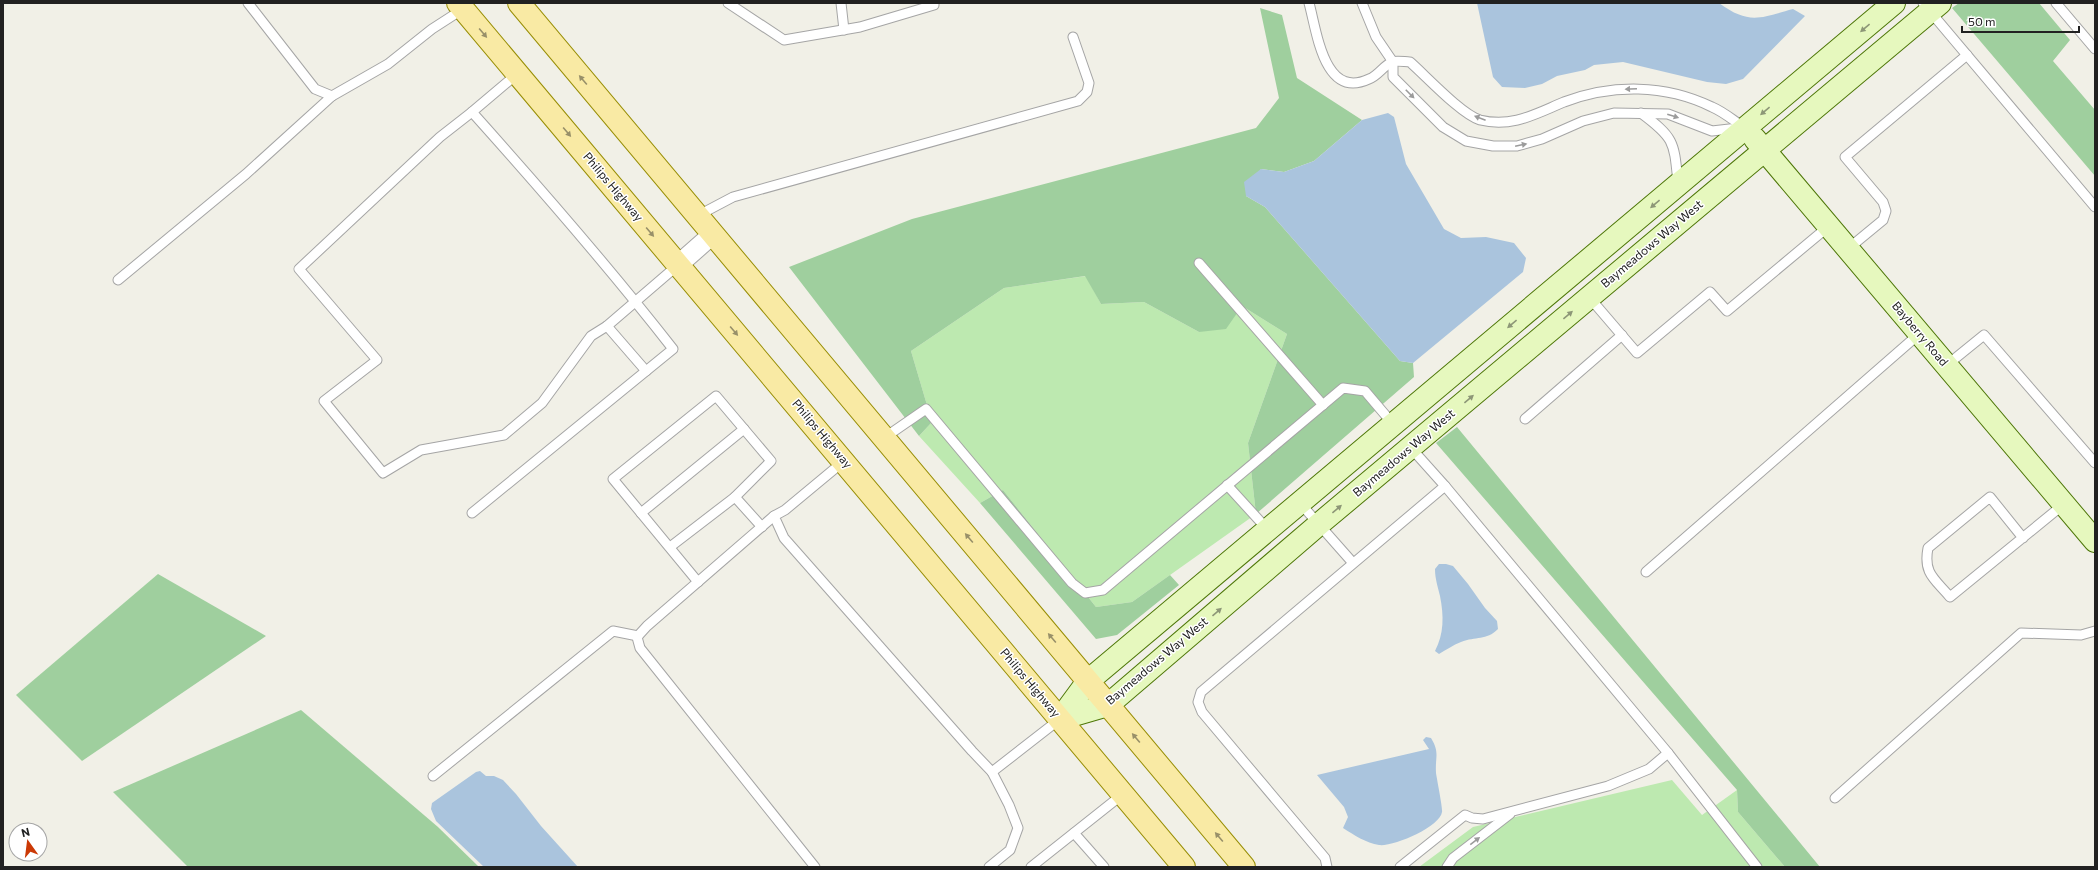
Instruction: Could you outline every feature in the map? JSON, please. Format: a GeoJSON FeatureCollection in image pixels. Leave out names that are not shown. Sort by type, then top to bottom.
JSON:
{"type":"FeatureCollection","features":[{"type":"Feature","properties":{"kind":"main road"},"geometry":{"type":"LineString","coordinates":[[519,3],[1244,867]]}},
{"type":"Feature","properties":{"kind":"main road","name":"Philips Highway"},"geometry":{"type":"LineString","coordinates":[[464,5],[517,74],[844,460],[1184,867]]}},
{"type":"Feature","properties":{"kind":"street"},"geometry":{"type":"LineString","coordinates":[[1060,719],[1088,681],[1894,3]]}},
{"type":"Feature","properties":{"kind":"street","name":"Baymeadows Way West"},"geometry":{"type":"LineString","coordinates":[[1060,719],[1108,704],[1318,525],[1765,150],[1931,6]]}},
{"type":"Feature","properties":{"kind":"street","name":"Bayberry Road"},"geometry":{"type":"LineString","coordinates":[[1745,128],[1849,248],[1919,334],[2093,536]]}},
{"type":"Feature","properties":{"kind":"street"},"geometry":{"type":"LineString","coordinates":[[678,265],[713,234]]}},
{"type":"Feature","properties":{"kind":"lane"},"geometry":{"type":"LineString","coordinates":[[248,3],[315,89],[332,96]]}},
{"type":"Feature","properties":{"kind":"lane"},"geometry":{"type":"LineString","coordinates":[[728,3],[784,40],[860,27],[934,5],[934,3]]}},
{"type":"Feature","properties":{"kind":"lane"},"geometry":{"type":"LineString","coordinates":[[841,3],[844,30]]}},
{"type":"Feature","properties":{"kind":"lane"},"geometry":{"type":"LineString","coordinates":[[1309,3],[1325,62],[1331,72],[1340,80],[1354,83],[1370,79],[1393,62],[1410,62],[1453,102],[1478,119],[1499,123],[1520,121],[1582,96],[1608,91],[1637,88],[1662,91],[1691,98],[1713,107],[1745,128]]}},
{"type":"Feature","properties":{"kind":"lane"},"geometry":{"type":"LineString","coordinates":[[1362,3],[1376,37],[1393,62],[1393,77],[1443,127],[1472,142],[1492,146],[1517,146],[1542,139],[1583,121],[1614,113],[1668,114],[1712,131],[1745,128]]}},
{"type":"Feature","properties":{"kind":"lane"},"geometry":{"type":"LineString","coordinates":[[2056,3],[2094,45]]}},
{"type":"Feature","properties":{"kind":"lane"},"geometry":{"type":"LineString","coordinates":[[118,280],[246,174],[332,96],[388,64],[464,5]]}},
{"type":"Feature","properties":{"kind":"lane"},"geometry":{"type":"LineString","coordinates":[[1931,6],[1967,55],[2095,207]]}},
{"type":"Feature","properties":{"kind":"lane"},"geometry":{"type":"LineString","coordinates":[[697,216],[733,197],[1078,101],[1087,92],[1089,83],[1073,36]]}},
{"type":"Feature","properties":{"kind":"lane"},"geometry":{"type":"LineString","coordinates":[[1849,248],[1883,220],[1886,211],[1883,202],[1845,157],[1967,55]]}},
{"type":"Feature","properties":{"kind":"lane"},"geometry":{"type":"LineString","coordinates":[[517,74],[440,138],[298,269],[377,360],[324,401],[383,473],[421,450],[504,435],[542,403],[591,336],[606,326],[678,265]]}},
{"type":"Feature","properties":{"kind":"lane"},"geometry":{"type":"LineString","coordinates":[[472,112],[636,301],[673,349],[472,513]]}},
{"type":"Feature","properties":{"kind":"lane"},"geometry":{"type":"LineString","coordinates":[[1642,113],[1670,137],[1675,152],[1678,184]]}},
{"type":"Feature","properties":{"kind":"lane"},"geometry":{"type":"LineString","coordinates":[[1590,297],[1636,352],[1710,292],[1727,312],[1830,226]]}},
{"type":"Feature","properties":{"kind":"lane"},"geometry":{"type":"LineString","coordinates":[[1199,263],[1323,405]]}},
{"type":"Feature","properties":{"kind":"lane"},"geometry":{"type":"LineString","coordinates":[[606,326],[646,371]]}},
{"type":"Feature","properties":{"kind":"lane"},"geometry":{"type":"LineString","coordinates":[[1646,572],[1919,334]]}},
{"type":"Feature","properties":{"kind":"lane"},"geometry":{"type":"LineString","coordinates":[[1947,365],[1984,335],[2095,463]]}},
{"type":"Feature","properties":{"kind":"lane"},"geometry":{"type":"LineString","coordinates":[[1526,419],[1622,336]]}},
{"type":"Feature","properties":{"kind":"lane"},"geometry":{"type":"LineString","coordinates":[[884,438],[926,409],[1072,583],[1084,593],[1103,590],[1343,388],[1365,391],[1393,424]]}},
{"type":"Feature","properties":{"kind":"lane"},"geometry":{"type":"LineString","coordinates":[[670,548],[736,497],[771,461],[716,396],[613,479],[698,582]]}},
{"type":"Feature","properties":{"kind":"lane"},"geometry":{"type":"LineString","coordinates":[[641,513],[744,429]]}},
{"type":"Feature","properties":{"kind":"lane"},"geometry":{"type":"LineString","coordinates":[[1411,448],[1445,486],[1668,753],[1757,867]]}},
{"type":"Feature","properties":{"kind":"lane"},"geometry":{"type":"LineString","coordinates":[[638,636],[647,626],[774,516],[785,510],[844,460]]}},
{"type":"Feature","properties":{"kind":"lane"},"geometry":{"type":"LineString","coordinates":[[1227,485],[1268,530]]}},
{"type":"Feature","properties":{"kind":"lane"},"geometry":{"type":"LineString","coordinates":[[1327,867],[1325,858],[1206,717],[1198,702],[1201,692],[1445,486]]}},
{"type":"Feature","properties":{"kind":"lane"},"geometry":{"type":"LineString","coordinates":[[736,497],[762,527]]}},
{"type":"Feature","properties":{"kind":"lane"},"geometry":{"type":"LineString","coordinates":[[2023,538],[1990,497],[1928,548],[1926,562],[1929,572],[1950,597],[2023,538],[2064,504]]}},
{"type":"Feature","properties":{"kind":"lane"},"geometry":{"type":"LineString","coordinates":[[1300,503],[1353,563]]}},
{"type":"Feature","properties":{"kind":"lane"},"geometry":{"type":"LineString","coordinates":[[774,516],[784,538],[992,772],[1010,805],[1018,828],[1010,850],[989,867]]}},
{"type":"Feature","properties":{"kind":"lane"},"geometry":{"type":"LineString","coordinates":[[433,776],[613,631],[638,636]]}},
{"type":"Feature","properties":{"kind":"lane"},"geometry":{"type":"LineString","coordinates":[[1836,798],[2021,634],[2081,635],[2095,631]]}},
{"type":"Feature","properties":{"kind":"lane"},"geometry":{"type":"LineString","coordinates":[[638,636],[640,648],[815,867]]}},
{"type":"Feature","properties":{"kind":"lane"},"geometry":{"type":"LineString","coordinates":[[992,772],[1060,719]]}},
{"type":"Feature","properties":{"kind":"lane"},"geometry":{"type":"LineString","coordinates":[[1406,865],[1465,815],[1472,818],[1483,819],[1608,786],[1649,769],[1668,753]]}},
{"type":"Feature","properties":{"kind":"lane"},"geometry":{"type":"LineString","coordinates":[[1031,867],[1123,794]]}},
{"type":"Feature","properties":{"kind":"lane"},"geometry":{"type":"LineString","coordinates":[[1447,867],[1453,858],[1514,810]]}},
{"type":"Feature","properties":{"kind":"lane"},"geometry":{"type":"LineString","coordinates":[[1074,833],[1104,867]]}},
{"type":"Feature","properties":{"kind":"green space"},"geometry":{"type":"Polygon","coordinates":[[[1959,3],[2039,3],[2070,40],[2053,61],[2095,110],[2095,176],[1952,8],[1959,3]]]}},
{"type":"Feature","properties":{"kind":"green space"},"geometry":{"type":"Polygon","coordinates":[[[1260,8],[1282,15],[1297,78],[1362,120],[1314,161],[1284,172],[1261,169],[1246,196],[1265,207],[1400,361],[1413,363],[1414,377],[1256,514],[1248,443],[1287,334],[1242,306],[1226,329],[1199,332],[1144,302],[1101,304],[1085,276],[1004,288],[911,351],[932,422],[919,436],[789,267],[912,219],[1256,128],[1279,98],[1260,8]]]}},
{"type":"Feature","properties":{"kind":"green space"},"geometry":{"type":"Polygon","coordinates":[[[1086,276],[1101,304],[1144,302],[1199,332],[1242,306],[1287,334],[1248,443],[1256,514],[1132,602],[1096,607],[1003,490],[980,503],[919,436],[932,422],[911,351],[1004,288],[1086,276]]]}},
{"type":"Feature","properties":{"kind":"green space"},"geometry":{"type":"Polygon","coordinates":[[[1457,427],[1820,867],[1785,867],[1738,812],[1737,790],[1436,443],[1457,427]]]}},
{"type":"Feature","properties":{"kind":"green space"},"geometry":{"type":"Polygon","coordinates":[[[1003,490],[1096,607],[1132,602],[1170,575],[1179,585],[1117,635],[1096,639],[980,503],[1003,490]]]}},
{"type":"Feature","properties":{"kind":"green space"},"geometry":{"type":"Polygon","coordinates":[[[158,574],[266,636],[82,761],[16,695],[158,574]]]}},
{"type":"Feature","properties":{"kind":"green space"},"geometry":{"type":"Polygon","coordinates":[[[301,710],[438,827],[479,867],[188,867],[113,792],[301,710]]]}},
{"type":"Feature","properties":{"kind":"green space"},"geometry":{"type":"Polygon","coordinates":[[[1672,780],[1702,815],[1737,790],[1738,812],[1785,867],[1419,867],[1473,827],[1672,780]]]}},
{"type":"Feature","properties":{"kind":"water"},"geometry":{"type":"Polygon","coordinates":[[[1477,3],[1719,3],[1729,10],[1747,17],[1763,17],[1793,9],[1805,16],[1743,79],[1726,84],[1707,82],[1623,62],[1594,65],[1585,70],[1557,76],[1542,84],[1525,88],[1502,87],[1493,77],[1477,3]]]}},
{"type":"Feature","properties":{"kind":"water"},"geometry":{"type":"Polygon","coordinates":[[[1388,113],[1394,117],[1406,164],[1444,229],[1461,238],[1486,237],[1514,243],[1526,258],[1523,272],[1413,363],[1400,361],[1265,207],[1246,196],[1244,182],[1261,169],[1284,172],[1314,161],[1362,120],[1388,113]]]}},
{"type":"Feature","properties":{"kind":"water"},"geometry":{"type":"Polygon","coordinates":[[[1439,564],[1453,566],[1485,608],[1497,621],[1498,629],[1494,633],[1485,637],[1458,643],[1439,654],[1435,651],[1442,631],[1443,618],[1435,569],[1439,564]]]}},
{"type":"Feature","properties":{"kind":"water"},"geometry":{"type":"Polygon","coordinates":[[[1426,737],[1431,738],[1436,751],[1436,773],[1442,810],[1439,818],[1425,830],[1405,839],[1386,845],[1379,845],[1369,842],[1343,828],[1348,817],[1344,807],[1317,775],[1429,749],[1423,740],[1426,737]]]}},
{"type":"Feature","properties":{"kind":"water"},"geometry":{"type":"Polygon","coordinates":[[[480,771],[486,776],[494,776],[503,780],[541,826],[578,867],[484,867],[436,821],[431,809],[432,803],[476,772],[480,771]]]}}]}
